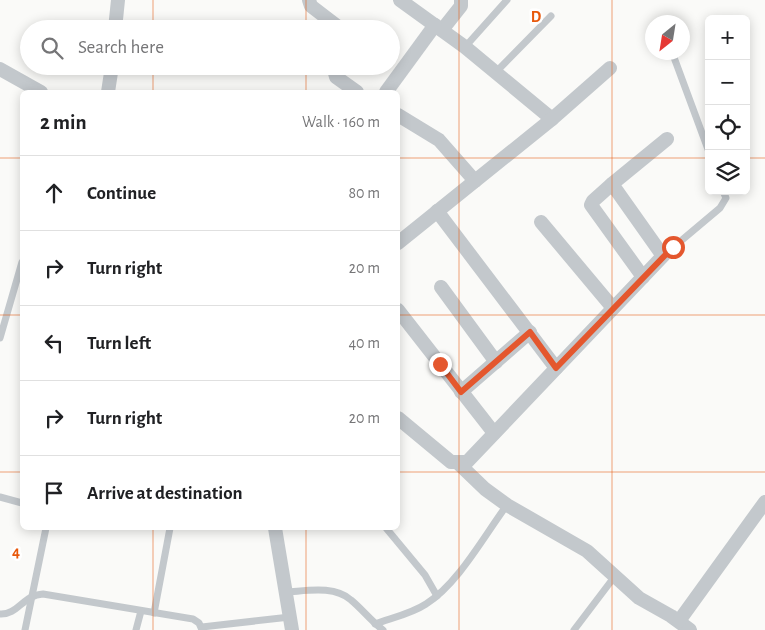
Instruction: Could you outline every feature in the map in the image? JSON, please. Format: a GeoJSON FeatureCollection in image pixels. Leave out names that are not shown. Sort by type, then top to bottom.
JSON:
{"type":"FeatureCollection","features":[{"type":"Feature","properties":{"kind":"street"},"geometry":{"type":"LineString","coordinates":[[117,20],[118,0]]}},
{"type":"Feature","properties":{"kind":"street"},"geometry":{"type":"LineString","coordinates":[[309,0],[311,6],[329,20]]}},
{"type":"Feature","properties":{"kind":"street"},"geometry":{"type":"LineString","coordinates":[[400,0],[465,46],[552,119]]}},
{"type":"Feature","properties":{"kind":"street"},"geometry":{"type":"LineString","coordinates":[[388,90],[439,28],[461,6],[461,0]]}},
{"type":"Feature","properties":{"kind":"street"},"geometry":{"type":"LineString","coordinates":[[400,241],[552,119],[610,68]]}},
{"type":"Feature","properties":{"kind":"street"},"geometry":{"type":"LineString","coordinates":[[0,69],[37,90]]}},
{"type":"Feature","properties":{"kind":"street"},"geometry":{"type":"LineString","coordinates":[[108,90],[111,75]]}},
{"type":"Feature","properties":{"kind":"street"},"geometry":{"type":"LineString","coordinates":[[335,75],[336,78],[354,90]]}},
{"type":"Feature","properties":{"kind":"street"},"geometry":{"type":"LineString","coordinates":[[400,116],[439,140],[475,181]]}},
{"type":"Feature","properties":{"kind":"street"},"geometry":{"type":"LineString","coordinates":[[644,277],[591,205],[592,201],[667,139]]}},
{"type":"Feature","properties":{"kind":"street"},"geometry":{"type":"LineString","coordinates":[[400,420],[451,462],[459,464],[466,462],[663,256],[612,184]]}},
{"type":"Feature","properties":{"kind":"street"},"geometry":{"type":"LineString","coordinates":[[437,211],[556,368]]}},
{"type":"Feature","properties":{"kind":"street"},"geometry":{"type":"LineString","coordinates":[[541,222],[613,308]]}},
{"type":"Feature","properties":{"kind":"street"},"geometry":{"type":"LineString","coordinates":[[441,287],[496,362]]}},
{"type":"Feature","properties":{"kind":"street"},"geometry":{"type":"LineString","coordinates":[[400,313],[494,433]]}},
{"type":"Feature","properties":{"kind":"street"},"geometry":{"type":"LineString","coordinates":[[461,392],[530,332]]}},
{"type":"Feature","properties":{"kind":"street"},"geometry":{"type":"LineString","coordinates":[[459,464],[484,489],[506,506],[587,551],[639,598],[679,621],[690,630]]}},
{"type":"Feature","properties":{"kind":"street"},"geometry":{"type":"LineString","coordinates":[[679,621],[765,502]]}},
{"type":"Feature","properties":{"kind":"street"},"geometry":{"type":"LineString","coordinates":[[275,530],[291,624]]}},
{"type":"Feature","properties":{"kind":"lane"},"geometry":{"type":"LineString","coordinates":[[465,46],[507,0]]}},
{"type":"Feature","properties":{"kind":"lane"},"geometry":{"type":"LineString","coordinates":[[496,72],[551,16]]}},
{"type":"Feature","properties":{"kind":"lane"},"geometry":{"type":"LineString","coordinates":[[675,60],[708,150]]}},
{"type":"Feature","properties":{"kind":"lane"},"geometry":{"type":"LineString","coordinates":[[663,256],[720,208],[726,198],[725,195]]}},
{"type":"Feature","properties":{"kind":"lane"},"geometry":{"type":"LineString","coordinates":[[0,338],[20,269]]}},
{"type":"Feature","properties":{"kind":"lane"},"geometry":{"type":"LineString","coordinates":[[0,497],[20,502]]}},
{"type":"Feature","properties":{"kind":"lane"},"geometry":{"type":"LineString","coordinates":[[375,624],[424,606],[437,596],[451,582],[506,506]]}},
{"type":"Feature","properties":{"kind":"lane"},"geometry":{"type":"LineString","coordinates":[[25,630],[46,530]]}},
{"type":"Feature","properties":{"kind":"lane"},"geometry":{"type":"LineString","coordinates":[[154,613],[170,530]]}},
{"type":"Feature","properties":{"kind":"lane"},"geometry":{"type":"LineString","coordinates":[[388,530],[425,575],[437,596]]}},
{"type":"Feature","properties":{"kind":"lane"},"geometry":{"type":"LineString","coordinates":[[574,630],[615,576]]}},
{"type":"Feature","properties":{"kind":"lane"},"geometry":{"type":"LineString","coordinates":[[286,592],[326,590],[340,593],[350,598],[382,630]]}},
{"type":"Feature","properties":{"kind":"lane"},"geometry":{"type":"LineString","coordinates":[[0,614],[13,611],[32,595],[43,594],[193,619],[202,628],[291,624]]}},
{"type":"Feature","properties":{"kind":"lane"},"geometry":{"type":"LineString","coordinates":[[136,630],[141,610]]}},
{"type":"Feature","properties":{"kind":"route"},"geometry":{"type":"LineString","coordinates":[[440,364],[461,392],[530,332],[556,368],[673,247]]}}]}
